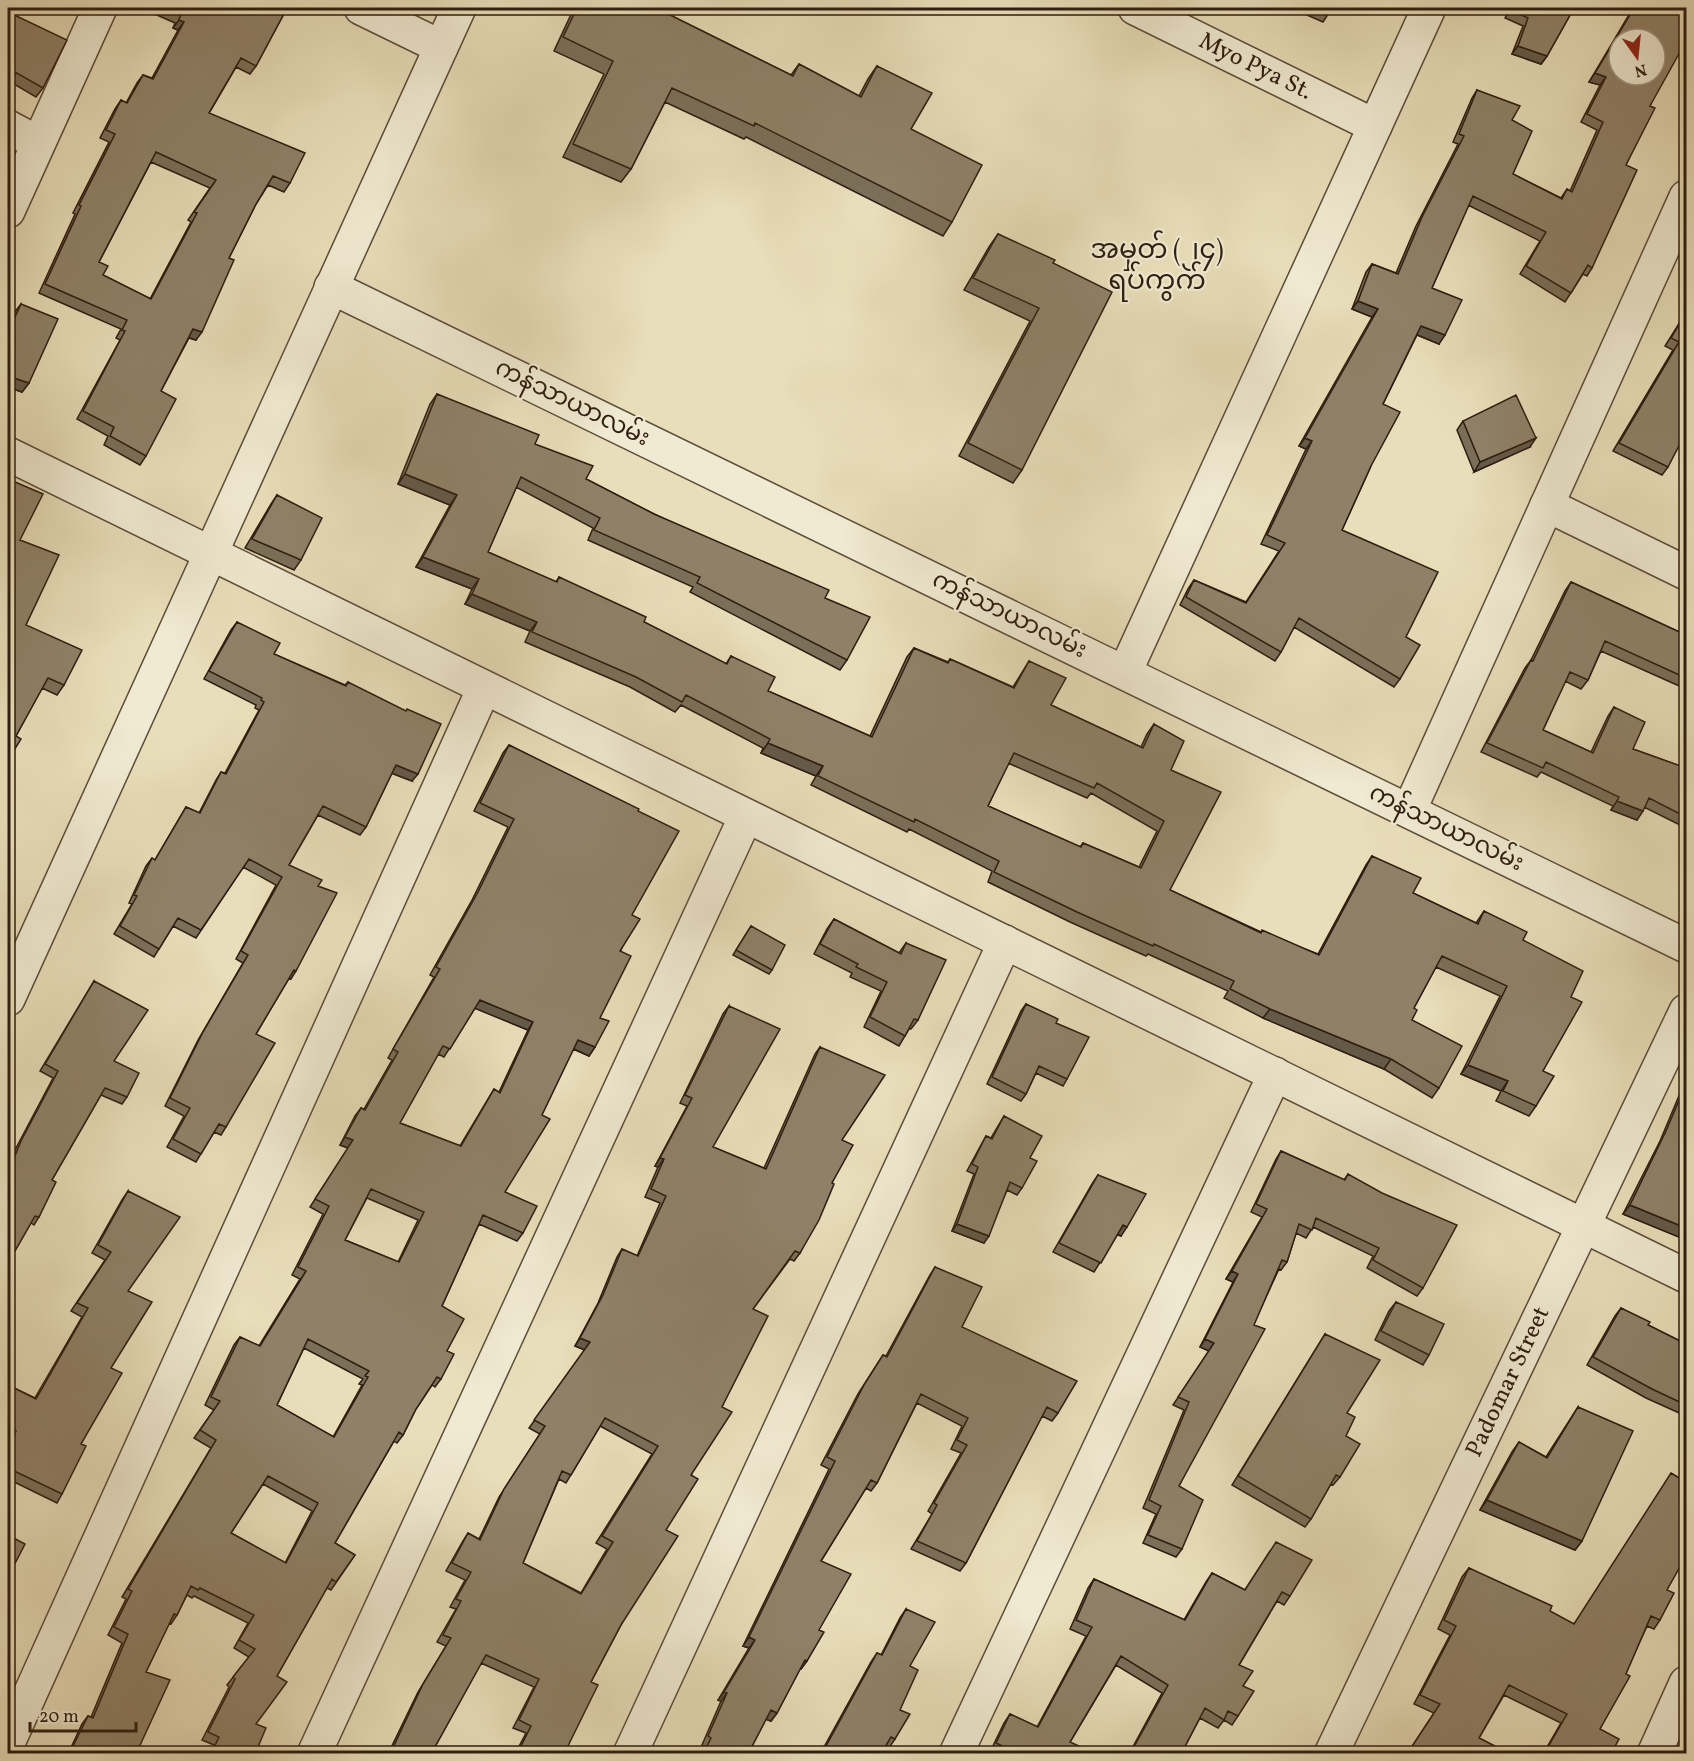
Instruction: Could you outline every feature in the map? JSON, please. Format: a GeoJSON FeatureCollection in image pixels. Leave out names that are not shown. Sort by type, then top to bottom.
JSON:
{"type":"FeatureCollection","features":[{"type":"Feature","properties":{"kind":"street"},"geometry":{"type":"LineString","coordinates":[[8,211],[100,8]]}},
{"type":"Feature","properties":{"kind":"street"},"geometry":{"type":"LineString","coordinates":[[361,8],[441,47]]}},
{"type":"Feature","properties":{"kind":"street"},"geometry":{"type":"LineString","coordinates":[[8,999],[459,8]]}},
{"type":"Feature","properties":{"kind":"street","name":"Myo Pya St."},"geometry":{"type":"LineString","coordinates":[[1135,8],[1375,126]]}},
{"type":"Feature","properties":{"kind":"street"},"geometry":{"type":"LineString","coordinates":[[1125,672],[1429,8]]}},
{"type":"Feature","properties":{"kind":"street"},"geometry":{"type":"LineString","coordinates":[[8,128],[39,143]]}},
{"type":"Feature","properties":{"kind":"street"},"geometry":{"type":"LineString","coordinates":[[1409,811],[1547,505],[1676,248],[1686,197]]}},
{"type":"Feature","properties":{"kind":"street","name":"ကန်သာယာလမ်း"},"geometry":{"type":"LineString","coordinates":[[331,286],[1686,946]]}},
{"type":"Feature","properties":{"kind":"street"},"geometry":{"type":"LineString","coordinates":[[8,454],[1686,1276]]}},
{"type":"Feature","properties":{"kind":"street"},"geometry":{"type":"LineString","coordinates":[[1547,505],[1686,573]]}},
{"type":"Feature","properties":{"kind":"street"},"geometry":{"type":"LineString","coordinates":[[8,1743],[484,687]]}},
{"type":"Feature","properties":{"kind":"street"},"geometry":{"type":"LineString","coordinates":[[314,1754],[746,816]]}},
{"type":"Feature","properties":{"kind":"street"},"geometry":{"type":"LineString","coordinates":[[630,1754],[1005,942]]}},
{"type":"Feature","properties":{"kind":"street","name":"Padomar Street"},"geometry":{"type":"LineString","coordinates":[[1331,1754],[1686,1011]]}},
{"type":"Feature","properties":{"kind":"street"},"geometry":{"type":"LineString","coordinates":[[956,1754],[1275,1074]]}},
{"type":"Feature","properties":{"kind":"street"},"geometry":{"type":"LineString","coordinates":[[1654,1754],[1686,1683]]}},
{"type":"Feature","properties":{"kind":"building"},"geometry":{"type":"Polygon","coordinates":[[[166,8],[287,8],[256,66],[241,58],[209,113],[305,153],[290,183],[273,176],[256,204],[229,258],[234,260],[202,332],[193,329],[161,391],[176,399],[146,456],[110,436],[114,427],[83,411],[125,331],[122,330],[127,320],[45,284],[81,206],[79,205],[115,134],[106,130],[121,100],[127,103],[143,75],[153,79],[184,22],[179,20],[181,14],[166,8]],[[156,152],[99,262],[108,266],[103,275],[151,299],[197,213],[194,212],[216,180],[156,152]]]}},
{"type":"Feature","properties":{"kind":"building"},"geometry":{"type":"Polygon","coordinates":[[[577,8],[656,8],[793,76],[799,64],[861,97],[877,66],[932,93],[911,129],[982,165],[952,222],[755,123],[754,126],[672,88],[631,169],[573,144],[613,61],[563,37],[577,8]]]}},
{"type":"Feature","properties":{"kind":"building"},"geometry":{"type":"Polygon","coordinates":[[[1318,8],[1332,8],[1329,13],[1318,8]]]}},
{"type":"Feature","properties":{"kind":"building"},"geometry":{"type":"Polygon","coordinates":[[[1512,8],[1574,8],[1547,56],[1518,46],[1528,18],[1511,10],[1512,8]]]}},
{"type":"Feature","properties":{"kind":"building"},"geometry":{"type":"Polygon","coordinates":[[[1634,8],[1686,8],[1686,41],[1667,75],[1667,27],[1623,27],[1634,8]]]}},
{"type":"Feature","properties":{"kind":"building"},"geometry":{"type":"Polygon","coordinates":[[[8,12],[67,40],[43,88],[15,72],[12,77],[8,76],[8,12]]]}},
{"type":"Feature","properties":{"kind":"building"},"geometry":{"type":"Polygon","coordinates":[[[1607,53],[1607,87],[1661,87],[1650,106],[1655,108],[1626,165],[1637,170],[1592,268],[1588,265],[1571,293],[1526,266],[1546,232],[1473,196],[1432,288],[1462,300],[1445,335],[1421,326],[1383,404],[1400,412],[1371,466],[1342,530],[1438,572],[1406,637],[1420,645],[1400,679],[1299,618],[1281,652],[1186,597],[1194,580],[1246,603],[1285,543],[1267,535],[1312,441],[1305,438],[1378,309],[1358,301],[1372,264],[1398,274],[1422,217],[1464,136],[1459,134],[1477,90],[1520,106],[1512,120],[1532,131],[1513,174],[1562,199],[1567,189],[1572,192],[1603,122],[1587,114],[1606,77],[1595,73],[1607,53]]]}},
{"type":"Feature","properties":{"kind":"building"},"geometry":{"type":"Polygon","coordinates":[[[998,234],[1055,260],[1053,263],[1112,292],[1022,470],[968,443],[1039,308],[973,278],[998,234]]]}},
{"type":"Feature","properties":{"kind":"building"},"geometry":{"type":"Polygon","coordinates":[[[21,304],[58,319],[29,383],[8,376],[8,332],[21,304]]]}},
{"type":"Feature","properties":{"kind":"building"},"geometry":{"type":"Polygon","coordinates":[[[1685,314],[1686,432],[1668,467],[1619,443],[1679,342],[1671,338],[1685,314]]]}},
{"type":"Feature","properties":{"kind":"building"},"geometry":{"type":"Polygon","coordinates":[[[437,394],[539,435],[535,444],[593,466],[586,479],[654,514],[829,590],[825,598],[870,617],[847,660],[697,583],[700,577],[594,530],[600,518],[521,477],[488,552],[557,582],[559,577],[646,617],[644,622],[727,664],[731,656],[775,677],[768,691],[872,737],[914,648],[948,663],[950,659],[1014,688],[1029,661],[1066,678],[1051,705],[1143,748],[1154,724],[1184,741],[1171,770],[1221,792],[1170,890],[1261,933],[1262,930],[1319,955],[1372,856],[1421,878],[1413,893],[1478,924],[1484,911],[1527,932],[1523,940],[1583,971],[1571,997],[1582,1002],[1543,1071],[1554,1076],[1536,1106],[1503,1091],[1508,1081],[1468,1065],[1507,986],[1442,956],[1414,1008],[1417,1010],[1412,1020],[1462,1046],[1439,1088],[1391,1059],[1270,1009],[1230,989],[1234,981],[1077,912],[994,872],[999,861],[915,819],[914,822],[818,776],[823,766],[768,743],[770,739],[686,695],[682,702],[636,677],[532,632],[537,622],[472,594],[479,579],[423,557],[457,495],[405,474],[437,394]],[[1014,753],[988,806],[1081,847],[1083,843],[1141,868],[1164,821],[1097,783],[1094,788],[1014,753]]]}},
{"type":"Feature","properties":{"kind":"building"},"geometry":{"type":"Polygon","coordinates":[[[1516,395],[1536,438],[1480,462],[1463,421],[1516,395]]]}},
{"type":"Feature","properties":{"kind":"building"},"geometry":{"type":"Polygon","coordinates":[[[8,479],[43,494],[20,540],[59,555],[26,625],[82,650],[64,685],[48,678],[16,736],[21,739],[8,760],[8,583],[11,576],[8,575],[8,479]]]}},
{"type":"Feature","properties":{"kind":"building"},"geometry":{"type":"Polygon","coordinates":[[[277,495],[322,518],[301,560],[252,539],[277,495]]]}},
{"type":"Feature","properties":{"kind":"building"},"geometry":{"type":"Polygon","coordinates":[[[1571,582],[1686,635],[1686,678],[1605,641],[1588,680],[1570,672],[1543,730],[1593,753],[1614,707],[1645,722],[1633,749],[1686,768],[1686,817],[1649,798],[1643,811],[1617,801],[1619,797],[1546,762],[1543,768],[1487,743],[1531,660],[1533,661],[1571,582]]]}},
{"type":"Feature","properties":{"kind":"building"},"geometry":{"type":"Polygon","coordinates":[[[237,622],[280,643],[274,654],[346,686],[348,682],[406,711],[407,709],[441,724],[418,774],[396,765],[366,827],[323,806],[289,865],[322,880],[318,886],[337,893],[296,971],[294,970],[256,1034],[275,1043],[226,1127],[219,1124],[201,1154],[173,1139],[190,1108],[170,1098],[203,1032],[248,955],[241,951],[282,877],[249,859],[201,930],[178,918],[159,949],[120,926],[137,896],[134,895],[152,858],[155,860],[186,807],[200,813],[221,772],[226,774],[264,702],[262,698],[209,671],[237,622]]]}},
{"type":"Feature","properties":{"kind":"building"},"geometry":{"type":"Polygon","coordinates":[[[509,745],[679,831],[632,915],[640,919],[620,951],[631,956],[600,1018],[609,1021],[595,1047],[578,1040],[542,1115],[550,1119],[505,1192],[537,1206],[523,1233],[483,1215],[442,1306],[464,1319],[447,1351],[454,1354],[441,1379],[437,1377],[416,1409],[403,1435],[399,1432],[335,1543],[355,1555],[336,1582],[332,1579],[277,1676],[287,1682],[256,1724],[266,1728],[255,1754],[211,1754],[219,1737],[208,1732],[235,1679],[233,1677],[255,1649],[239,1640],[254,1615],[200,1588],[198,1590],[191,1586],[177,1615],[174,1614],[146,1672],[170,1680],[136,1754],[69,1754],[88,1716],[93,1718],[128,1634],[114,1627],[132,1591],[128,1589],[216,1440],[200,1430],[220,1401],[211,1397],[240,1337],[260,1346],[306,1271],[298,1267],[329,1206],[315,1199],[353,1140],[345,1137],[361,1108],[365,1110],[398,1052],[393,1049],[440,969],[436,967],[478,892],[514,819],[480,803],[509,745]],[[480,1000],[450,1049],[443,1046],[400,1123],[461,1146],[494,1089],[500,1093],[533,1022],[480,1000]],[[371,1189],[345,1240],[399,1262],[424,1212],[371,1189]],[[308,1339],[277,1405],[334,1437],[368,1377],[365,1376],[369,1371],[308,1339]],[[268,1476],[231,1533],[286,1563],[318,1503],[268,1476]]]}},
{"type":"Feature","properties":{"kind":"building"},"geometry":{"type":"Polygon","coordinates":[[[834,919],[901,954],[906,943],[946,960],[918,1020],[914,1019],[905,1036],[870,1017],[887,982],[856,967],[858,964],[820,944],[834,919]]]}},
{"type":"Feature","properties":{"kind":"building"},"geometry":{"type":"Polygon","coordinates":[[[751,926],[785,945],[772,970],[736,950],[751,926]]]}},
{"type":"Feature","properties":{"kind":"building"},"geometry":{"type":"Polygon","coordinates":[[[94,981],[148,1010],[114,1061],[139,1073],[127,1097],[105,1088],[52,1180],[56,1182],[39,1217],[35,1216],[8,1263],[8,1173],[21,1141],[58,1071],[45,1064],[94,981]]]}},
{"type":"Feature","properties":{"kind":"building"},"geometry":{"type":"Polygon","coordinates":[[[1026,1004],[1058,1019],[1056,1023],[1089,1037],[1067,1079],[1039,1066],[1026,1094],[992,1077],[1026,1004]]]}},
{"type":"Feature","properties":{"kind":"building"},"geometry":{"type":"Polygon","coordinates":[[[729,1006],[780,1029],[713,1147],[766,1169],[820,1047],[885,1075],[842,1140],[853,1145],[832,1183],[834,1184],[819,1220],[800,1253],[795,1251],[753,1309],[768,1316],[722,1407],[732,1412],[691,1475],[698,1479],[666,1530],[678,1536],[621,1625],[591,1682],[598,1685],[564,1754],[517,1754],[531,1726],[519,1720],[539,1679],[486,1655],[431,1754],[390,1754],[423,1684],[451,1638],[443,1635],[461,1601],[456,1599],[471,1572],[452,1563],[468,1533],[480,1540],[504,1489],[545,1426],[534,1420],[590,1342],[580,1338],[603,1295],[622,1249],[638,1256],[666,1196],[651,1189],[664,1159],[660,1158],[692,1098],[685,1095],[729,1006]],[[605,1418],[571,1475],[562,1471],[523,1563],[581,1594],[613,1542],[602,1536],[658,1446],[605,1418]]]}},
{"type":"Feature","properties":{"kind":"building"},"geometry":{"type":"Polygon","coordinates":[[[1686,1084],[1686,1228],[1630,1205],[1686,1084]]]}},
{"type":"Feature","properties":{"kind":"building"},"geometry":{"type":"Polygon","coordinates":[[[1004,1116],[1042,1136],[1030,1158],[1037,1161],[1022,1188],[1010,1182],[989,1236],[957,1224],[978,1167],[972,1164],[986,1136],[992,1139],[1004,1116]]]}},
{"type":"Feature","properties":{"kind":"building"},"geometry":{"type":"Polygon","coordinates":[[[1281,1151],[1345,1180],[1348,1174],[1382,1193],[1457,1225],[1423,1288],[1373,1260],[1379,1248],[1316,1218],[1312,1230],[1299,1224],[1287,1262],[1282,1260],[1254,1325],[1265,1329],[1179,1486],[1203,1500],[1182,1549],[1148,1535],[1161,1506],[1149,1500],[1189,1402],[1178,1397],[1214,1343],[1205,1339],[1238,1274],[1232,1271],[1267,1209],[1256,1204],[1281,1151]]]}},
{"type":"Feature","properties":{"kind":"building"},"geometry":{"type":"Polygon","coordinates":[[[1098,1175],[1146,1194],[1127,1227],[1123,1225],[1101,1263],[1059,1243],[1098,1175]]]}},
{"type":"Feature","properties":{"kind":"building"},"geometry":{"type":"Polygon","coordinates":[[[128,1191],[180,1217],[128,1291],[152,1302],[111,1368],[122,1373],[81,1444],[86,1446],[62,1494],[8,1468],[8,1448],[16,1431],[8,1427],[8,1385],[36,1399],[88,1308],[77,1303],[111,1252],[98,1245],[128,1191]]]}},
{"type":"Feature","properties":{"kind":"building"},"geometry":{"type":"Polygon","coordinates":[[[935,1267],[982,1287],[962,1327],[1077,1381],[1058,1413],[1047,1407],[966,1563],[917,1541],[937,1505],[934,1503],[967,1445],[957,1440],[968,1418],[921,1394],[877,1483],[871,1480],[821,1561],[851,1574],[819,1630],[824,1632],[807,1661],[805,1660],[777,1713],[771,1710],[748,1754],[703,1754],[711,1738],[708,1736],[727,1693],[724,1692],[755,1640],[749,1637],[835,1461],[827,1457],[864,1385],[883,1355],[887,1357],[935,1267]]]}},
{"type":"Feature","properties":{"kind":"building"},"geometry":{"type":"Polygon","coordinates":[[[1396,1302],[1444,1324],[1429,1355],[1381,1331],[1396,1302]]]}},
{"type":"Feature","properties":{"kind":"building"},"geometry":{"type":"Polygon","coordinates":[[[1621,1308],[1650,1322],[1648,1325],[1686,1344],[1686,1405],[1593,1357],[1621,1308]]]}},
{"type":"Feature","properties":{"kind":"building"},"geometry":{"type":"Polygon","coordinates":[[[1325,1334],[1380,1360],[1347,1413],[1355,1417],[1346,1436],[1360,1444],[1340,1477],[1336,1475],[1311,1519],[1238,1476],[1325,1334]]]}},
{"type":"Feature","properties":{"kind":"building"},"geometry":{"type":"Polygon","coordinates":[[[1578,1407],[1633,1431],[1582,1541],[1487,1500],[1519,1442],[1547,1458],[1578,1407]]]}},
{"type":"Feature","properties":{"kind":"building"},"geometry":{"type":"Polygon","coordinates":[[[1671,1473],[1686,1482],[1686,1542],[1682,1548],[1686,1551],[1686,1556],[1667,1590],[1674,1593],[1660,1620],[1651,1616],[1626,1674],[1630,1676],[1600,1729],[1619,1739],[1611,1754],[1544,1754],[1567,1714],[1509,1685],[1479,1738],[1510,1754],[1412,1754],[1409,1751],[1440,1704],[1420,1695],[1456,1626],[1444,1620],[1469,1568],[1552,1606],[1550,1611],[1574,1624],[1671,1473]]]}},
{"type":"Feature","properties":{"kind":"building"},"geometry":{"type":"Polygon","coordinates":[[[8,1535],[25,1544],[8,1577],[8,1535]]]}},
{"type":"Feature","properties":{"kind":"building"},"geometry":{"type":"Polygon","coordinates":[[[1276,1542],[1312,1560],[1290,1596],[1282,1592],[1239,1665],[1253,1671],[1243,1686],[1254,1691],[1238,1716],[1228,1711],[1224,1720],[1205,1708],[1181,1754],[1148,1754],[1134,1747],[1168,1685],[1121,1656],[1070,1742],[1085,1749],[1083,1754],[1012,1754],[1013,1751],[996,1743],[1010,1714],[1038,1727],[1092,1627],[1076,1620],[1094,1579],[1185,1620],[1212,1573],[1245,1590],[1276,1542]]]}},
{"type":"Feature","properties":{"kind":"building"},"geometry":{"type":"Polygon","coordinates":[[[8,1593],[13,1596],[8,1606],[8,1593]]]}},
{"type":"Feature","properties":{"kind":"building"},"geometry":{"type":"Polygon","coordinates":[[[906,1609],[935,1622],[910,1666],[918,1670],[900,1710],[910,1714],[895,1739],[891,1737],[881,1754],[818,1754],[822,1746],[825,1748],[877,1653],[882,1655],[906,1609]]]}},
{"type":"Feature","properties":{"kind":"district","name":"အမှတ် (၂၄) ရပ်ကွက်"},"geometry":{"type":"Point","coordinates":[1157,266]}}]}
